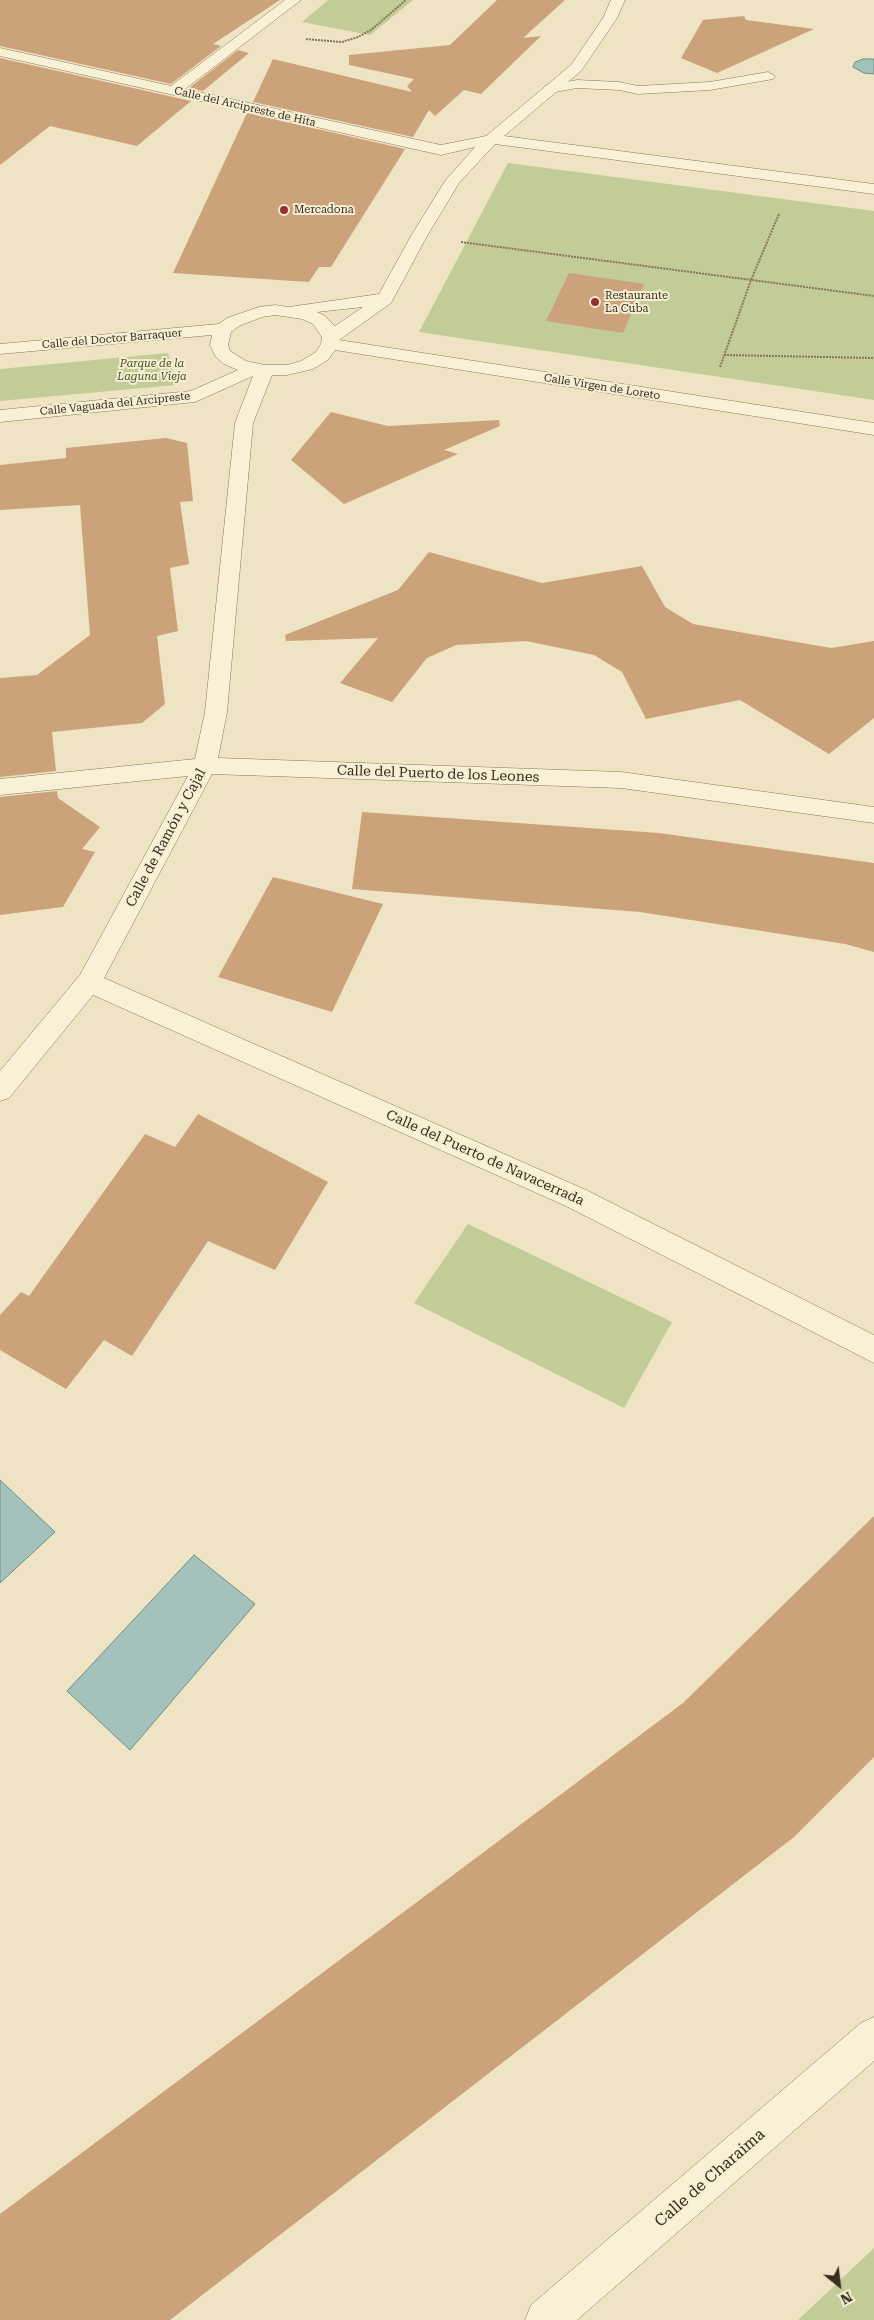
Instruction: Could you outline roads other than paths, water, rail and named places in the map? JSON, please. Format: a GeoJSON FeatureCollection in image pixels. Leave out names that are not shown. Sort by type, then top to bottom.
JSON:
{"type":"FeatureCollection","features":[{"type":"Feature","properties":{"kind":"street"},"geometry":{"type":"LineString","coordinates":[[173,91],[294,0]]}},
{"type":"Feature","properties":{"kind":"street"},"geometry":{"type":"LineString","coordinates":[[385,299],[259,312],[245,316],[224,329],[219,345],[222,353],[230,360],[260,370],[287,370],[307,364],[322,356],[331,341],[385,299],[419,236],[453,181],[491,139],[576,68],[610,18],[618,0]]}},
{"type":"Feature","properties":{"kind":"street","name":"Calle del Arcipreste de Hita"},"geometry":{"type":"LineString","coordinates":[[0,52],[441,150],[491,139]]}},
{"type":"Feature","properties":{"kind":"street"},"geometry":{"type":"LineString","coordinates":[[550,89],[577,84],[620,86],[638,90],[738,82],[768,76]]}},
{"type":"Feature","properties":{"kind":"street"},"geometry":{"type":"LineString","coordinates":[[738,82],[765,92]]}},
{"type":"Feature","properties":{"kind":"street"},"geometry":{"type":"LineString","coordinates":[[491,139],[874,189]]}},
{"type":"Feature","properties":{"kind":"street"},"geometry":{"type":"LineString","coordinates":[[290,310],[319,320],[327,328],[331,341]]}},
{"type":"Feature","properties":{"kind":"street","name":"Calle del Doctor Barraquer"},"geometry":{"type":"LineString","coordinates":[[0,349],[224,329]]}},
{"type":"Feature","properties":{"kind":"street","name":"Calle Virgen de Loreto"},"geometry":{"type":"LineString","coordinates":[[331,341],[874,429]]}},
{"type":"Feature","properties":{"kind":"street","name":"Calle Vaguada del Arcipreste"},"geometry":{"type":"LineString","coordinates":[[0,416],[194,396],[260,370]]}},
{"type":"Feature","properties":{"kind":"street","name":"Calle de Ramón y Cajal"},"geometry":{"type":"LineString","coordinates":[[0,1090],[89,982],[205,766],[216,712],[244,423],[260,370]]}},
{"type":"Feature","properties":{"kind":"street","name":"Calle del Puerto de los Leones"},"geometry":{"type":"LineString","coordinates":[[0,787],[205,766],[621,780],[874,815]]}},
{"type":"Feature","properties":{"kind":"street","name":"Calle del Puerto de Navacerrada"},"geometry":{"type":"LineString","coordinates":[[89,982],[576,1198],[874,1350]]}},
{"type":"Feature","properties":{"kind":"street","name":"Calle de Charaima"},"geometry":{"type":"LineString","coordinates":[[546,2320],[874,2036]]}},
{"type":"Feature","properties":{"kind":"water"},"geometry":{"type":"Polygon","coordinates":[[[863,59],[874,59],[874,74],[864,73],[853,67],[855,62],[863,59]]]}},
{"type":"Feature","properties":{"kind":"water"},"geometry":{"type":"Polygon","coordinates":[[[0,1480],[55,1532],[0,1583],[0,1480]]]}},
{"type":"Feature","properties":{"kind":"water"},"geometry":{"type":"Polygon","coordinates":[[[194,1555],[255,1604],[130,1750],[67,1691],[194,1555]]]}},
{"type":"Feature","properties":{"kind":"place","name":"Mercadona"},"geometry":{"type":"Point","coordinates":[284,210]}},
{"type":"Feature","properties":{"kind":"place","name":"Restaurante La Cuba"},"geometry":{"type":"Point","coordinates":[595,302]}},
{"type":"Feature","properties":{"kind":"park label","name":"Parque de la Laguna Vieja"},"geometry":{"type":"Point","coordinates":[152,370]}}]}
